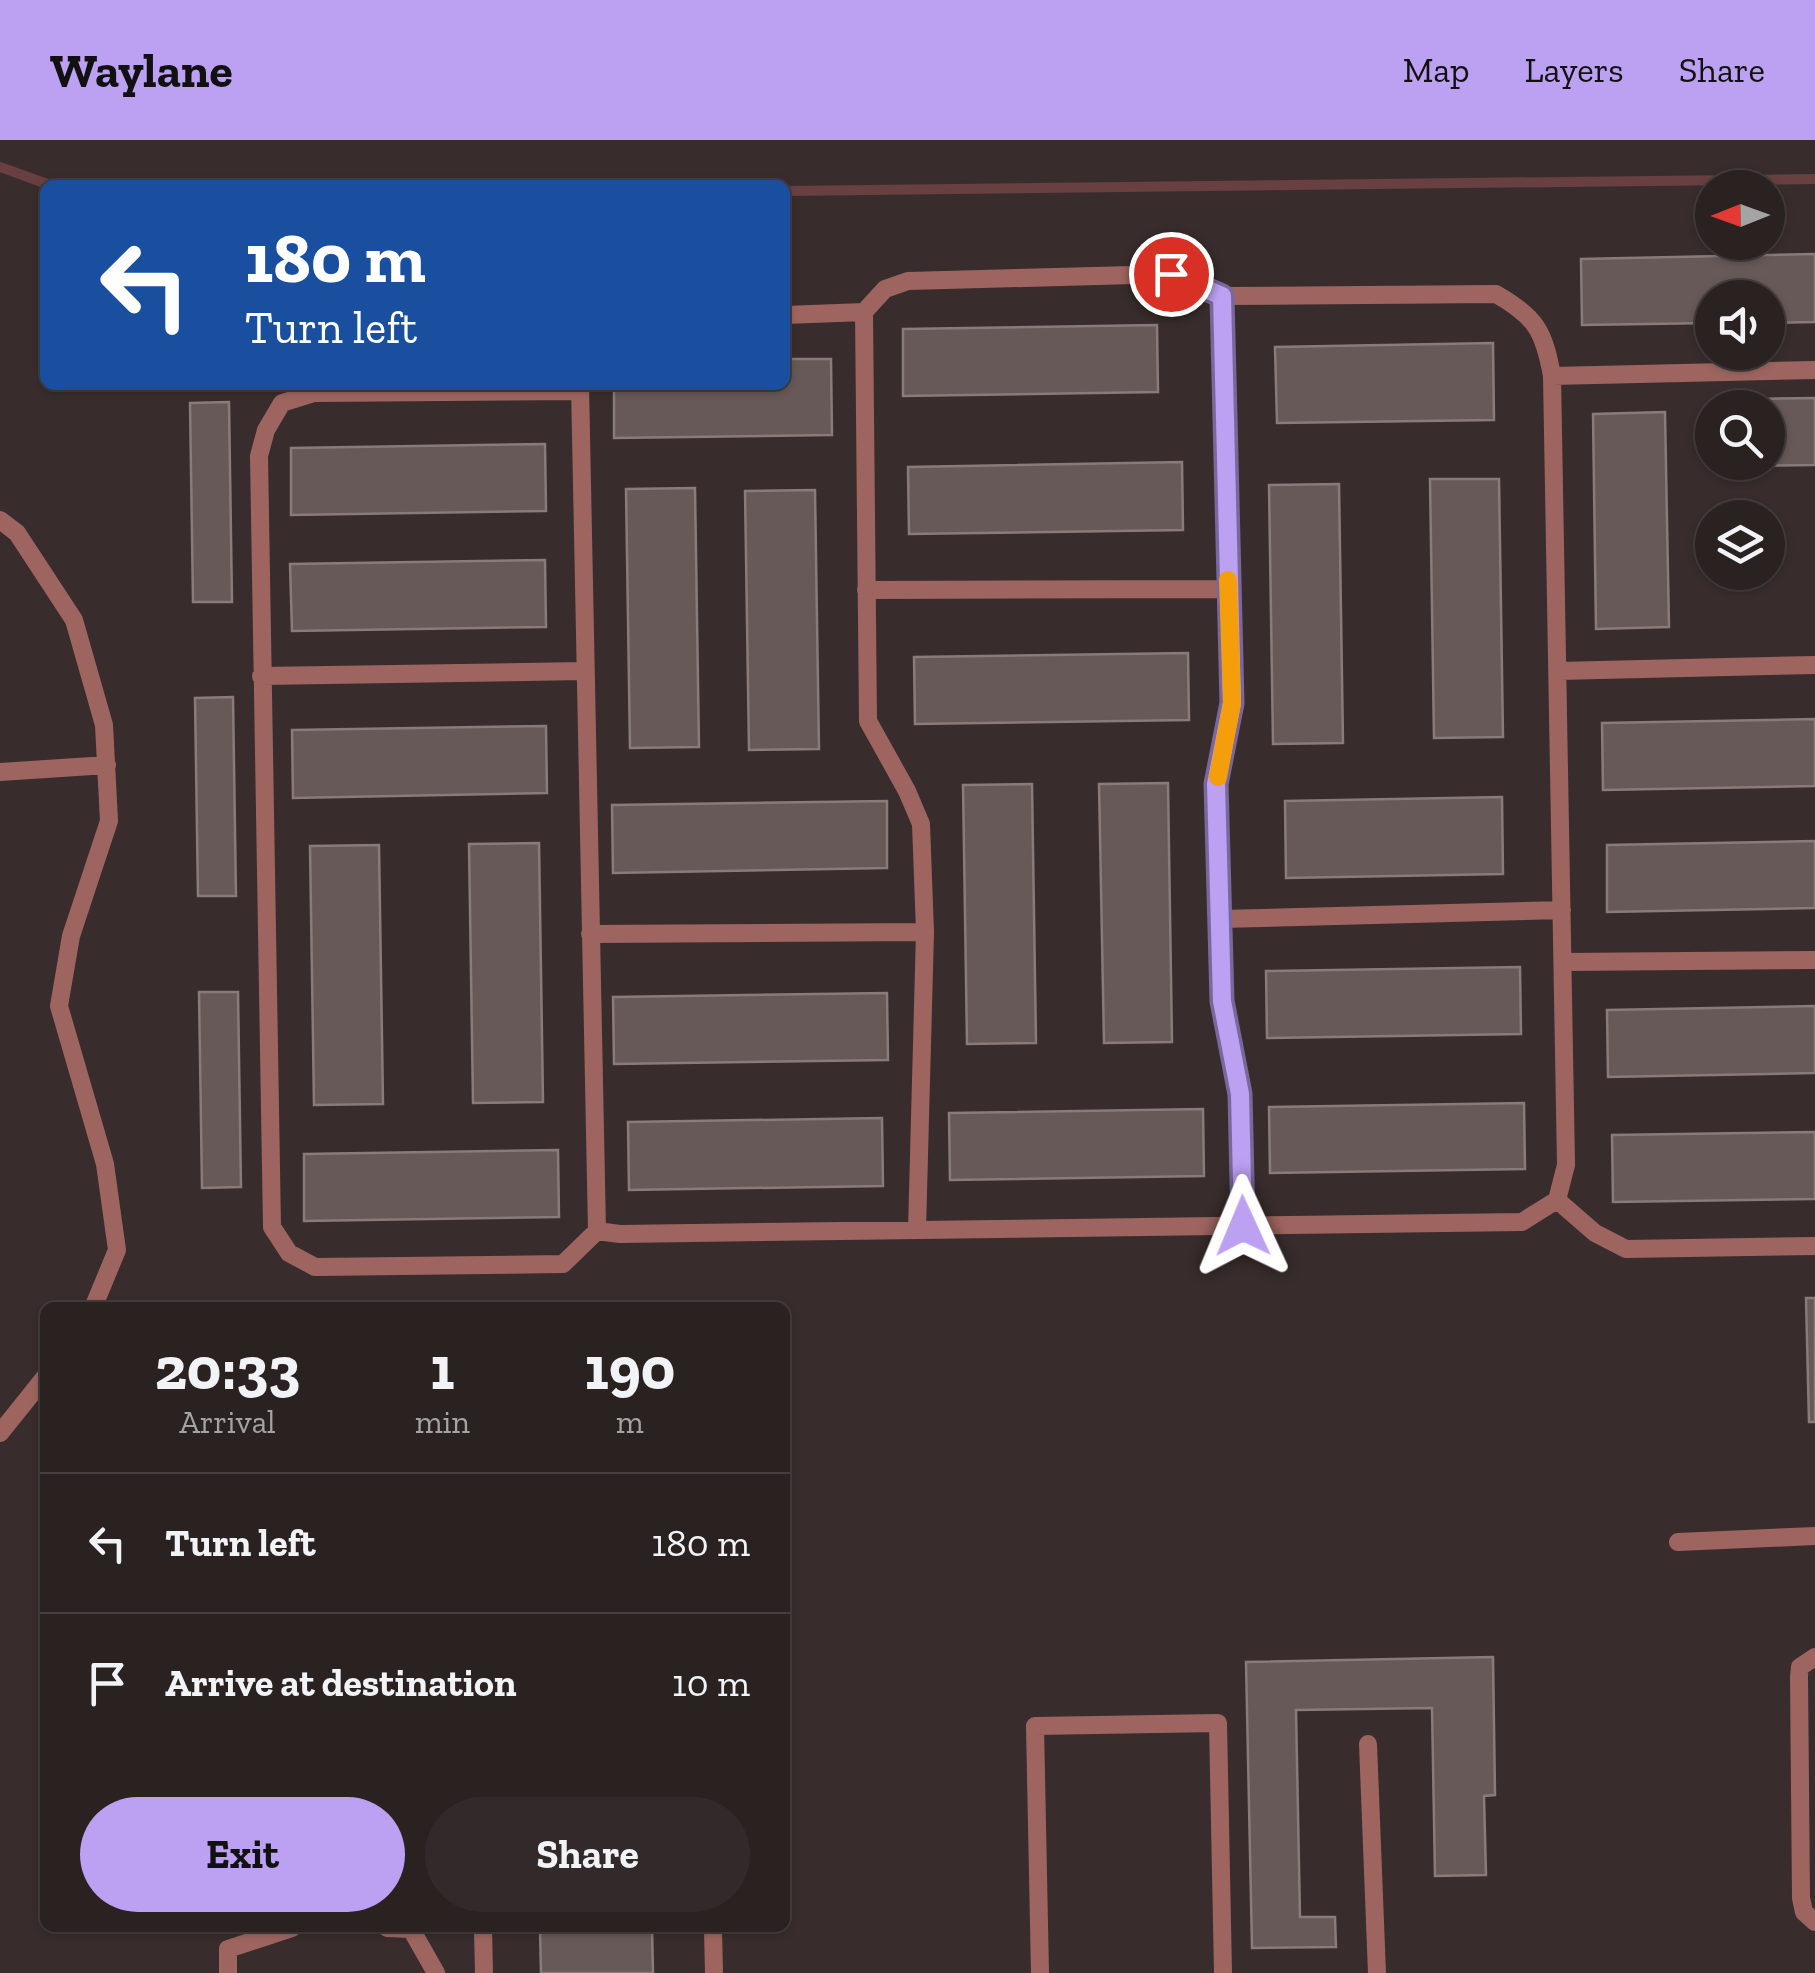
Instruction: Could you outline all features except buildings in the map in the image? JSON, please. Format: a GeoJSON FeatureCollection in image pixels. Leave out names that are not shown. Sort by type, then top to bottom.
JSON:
{"type":"FeatureCollection","features":[{"type":"Feature","properties":{"kind":"lane"},"geometry":{"type":"LineString","coordinates":[[597,1231],[620,1234],[1522,1222],[1558,1200],[1566,1165],[1552,376],[1545,340],[1526,312],[1496,294],[1222,296],[1171,274],[908,280],[885,289],[864,312],[868,720],[921,824],[925,932],[917,1230]]}},
{"type":"Feature","properties":{"kind":"lane"},"geometry":{"type":"LineString","coordinates":[[1222,296],[1232,703],[1216,784],[1222,1001],[1240,1094],[1243,1226]]}},
{"type":"Feature","properties":{"kind":"lane"},"geometry":{"type":"LineString","coordinates":[[790,315],[864,312]]}},
{"type":"Feature","properties":{"kind":"lane"},"geometry":{"type":"LineString","coordinates":[[1552,376],[1815,370]]}},
{"type":"Feature","properties":{"kind":"lane"},"geometry":{"type":"LineString","coordinates":[[473,390],[314,393],[282,403],[266,430],[259,456],[272,1226],[289,1254],[315,1267],[563,1264],[597,1231],[579,390]]}},
{"type":"Feature","properties":{"kind":"lane"},"geometry":{"type":"LineString","coordinates":[[0,520],[17,533],[74,620],[104,725],[109,821],[71,936],[59,1006],[105,1164],[117,1250],[95,1302]]}},
{"type":"Feature","properties":{"kind":"lane"},"geometry":{"type":"LineString","coordinates":[[866,590],[1228,589]]}},
{"type":"Feature","properties":{"kind":"lane"},"geometry":{"type":"LineString","coordinates":[[1558,671],[1815,665]]}},
{"type":"Feature","properties":{"kind":"lane"},"geometry":{"type":"LineString","coordinates":[[262,676],[585,672]]}},
{"type":"Feature","properties":{"kind":"lane"},"geometry":{"type":"LineString","coordinates":[[0,772],[106,765]]}},
{"type":"Feature","properties":{"kind":"lane"},"geometry":{"type":"LineString","coordinates":[[1220,919],[1562,910]]}},
{"type":"Feature","properties":{"kind":"lane"},"geometry":{"type":"LineString","coordinates":[[590,934],[925,932]]}},
{"type":"Feature","properties":{"kind":"lane"},"geometry":{"type":"LineString","coordinates":[[1562,962],[1815,960]]}},
{"type":"Feature","properties":{"kind":"lane"},"geometry":{"type":"LineString","coordinates":[[1558,1200],[1595,1233],[1626,1249],[1815,1246]]}},
{"type":"Feature","properties":{"kind":"lane"},"geometry":{"type":"LineString","coordinates":[[0,1432],[40,1383]]}},
{"type":"Feature","properties":{"kind":"lane"},"geometry":{"type":"LineString","coordinates":[[1678,1542],[1815,1536]]}},
{"type":"Feature","properties":{"kind":"lane"},"geometry":{"type":"LineString","coordinates":[[1815,1657],[1800,1668],[1798,1676],[1801,1898],[1804,1912],[1815,1922]]}},
{"type":"Feature","properties":{"kind":"lane"},"geometry":{"type":"LineString","coordinates":[[1040,1973],[1035,1726],[1218,1722],[1223,1973]]}},
{"type":"Feature","properties":{"kind":"lane"},"geometry":{"type":"LineString","coordinates":[[1368,1744],[1376,1973]]}},
{"type":"Feature","properties":{"kind":"lane"},"geometry":{"type":"LineString","coordinates":[[228,1973],[228,1949],[280,1932]]}},
{"type":"Feature","properties":{"kind":"lane"},"geometry":{"type":"LineString","coordinates":[[413,1932],[436,1973]]}},
{"type":"Feature","properties":{"kind":"lane"},"geometry":{"type":"LineString","coordinates":[[483,1932],[484,1973]]}},
{"type":"Feature","properties":{"kind":"lane"},"geometry":{"type":"LineString","coordinates":[[713,1932],[714,1973]]}},
{"type":"Feature","properties":{"kind":"waterway"},"geometry":{"type":"LineString","coordinates":[[0,167],[40,181]]}},
{"type":"Feature","properties":{"kind":"waterway"},"geometry":{"type":"LineString","coordinates":[[790,191],[1815,179]]}},
{"type":"Feature","properties":{"kind":"slow traffic"},"geometry":{"type":"LineString","coordinates":[[1218,777],[1232,703],[1228,580]]}},
{"type":"Feature","properties":{"kind":"route"},"geometry":{"type":"LineString","coordinates":[[1171,274],[1222,296],[1232,703],[1216,784],[1222,1001],[1240,1094],[1243,1226]]}}]}
